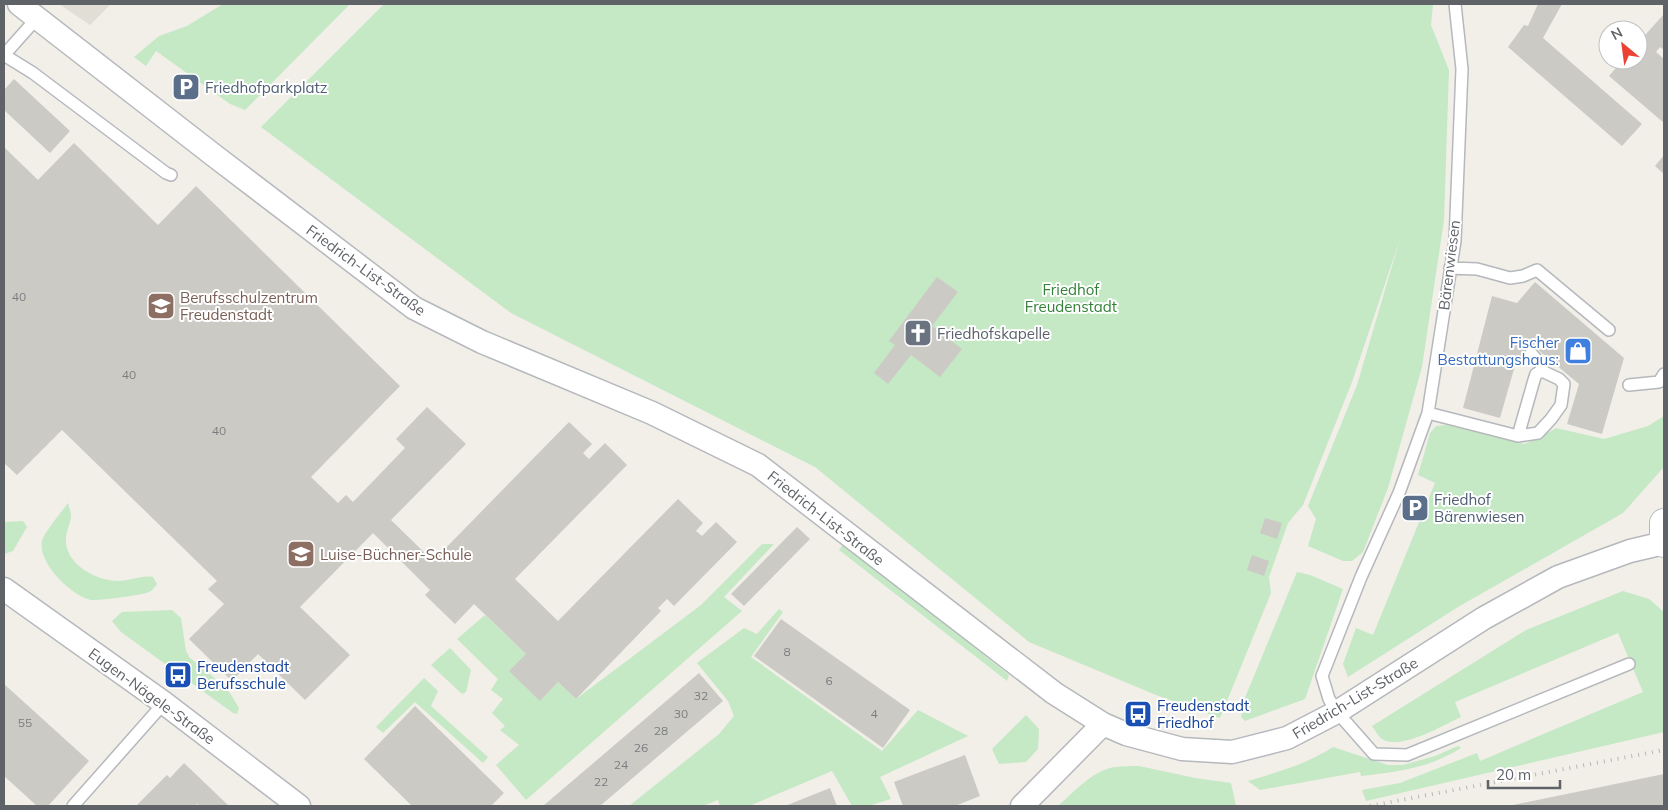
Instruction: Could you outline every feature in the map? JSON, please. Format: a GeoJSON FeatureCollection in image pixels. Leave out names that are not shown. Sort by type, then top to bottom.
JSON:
{"type":"FeatureCollection","features":[{"type":"Feature","properties":{"kind":"street","name":"Friedrich-List-Straße"},"geometry":{"type":"LineString","coordinates":[[19,4],[414,308],[482,342],[652,413],[758,465],[1054,693],[1103,724],[1126,734],[1182,749],[1232,752],[1287,738],[1337,712],[1484,618],[1558,577],[1630,551],[1664,543]]}},
{"type":"Feature","properties":{"kind":"street"},"geometry":{"type":"LineString","coordinates":[[1664,522],[1664,543]]}},
{"type":"Feature","properties":{"kind":"street","name":"Eugen-Nägele-Straße"},"geometry":{"type":"LineString","coordinates":[[4,589],[164,704],[299,806]]}},
{"type":"Feature","properties":{"kind":"street"},"geometry":{"type":"LineString","coordinates":[[1022,806],[1103,724]]}},
{"type":"Feature","properties":{"kind":"lane","name":"Bärenwiesen"},"geometry":{"type":"LineString","coordinates":[[1455,4],[1462,69],[1455,241],[1428,413],[1399,493],[1362,577],[1322,676],[1329,699],[1337,712],[1374,754],[1407,755],[1629,664]]}},
{"type":"Feature","properties":{"kind":"lane"},"geometry":{"type":"LineString","coordinates":[[37,18],[4,54],[166,173],[171,174]]}},
{"type":"Feature","properties":{"kind":"lane"},"geometry":{"type":"LineString","coordinates":[[1450,268],[1477,269],[1510,278],[1523,276],[1537,270],[1609,330]]}},
{"type":"Feature","properties":{"kind":"lane"},"geometry":{"type":"LineString","coordinates":[[1531,353],[1542,366],[1542,371]]}},
{"type":"Feature","properties":{"kind":"lane"},"geometry":{"type":"LineString","coordinates":[[1428,413],[1518,436],[1538,433],[1561,405],[1564,384],[1559,378],[1542,371],[1536,374],[1518,436]]}},
{"type":"Feature","properties":{"kind":"lane"},"geometry":{"type":"LineString","coordinates":[[1629,385],[1658,382],[1664,374]]}},
{"type":"Feature","properties":{"kind":"lane"},"geometry":{"type":"LineString","coordinates":[[73,806],[164,704]]}},
{"type":"Feature","properties":{"kind":"shaded area"},"geometry":{"type":"Polygon","coordinates":[[[59,4],[111,4],[90,25],[59,4]]]}},
{"type":"Feature","properties":{"kind":"green space"},"geometry":{"type":"Polygon","coordinates":[[[223,4],[350,4],[245,110],[230,104],[156,51],[146,66],[134,57],[159,36],[187,26],[223,4]]]}},
{"type":"Feature","properties":{"kind":"green space","name":"Friedhof Freudenstadt"},"geometry":{"type":"Polygon","coordinates":[[[384,4],[1433,4],[1431,25],[1449,70],[1444,220],[1422,367],[1388,488],[1363,552],[1352,561],[1343,561],[1308,546],[1316,519],[1308,506],[1357,385],[1400,239],[1352,382],[1303,505],[1288,523],[1269,577],[1271,593],[1220,718],[1156,695],[1029,642],[815,467],[511,313],[261,127],[384,4]]]}},
{"type":"Feature","properties":{"kind":"green space"},"geometry":{"type":"Polygon","coordinates":[[[1664,416],[1664,467],[1623,513],[1458,607],[1348,677],[1343,664],[1356,628],[1373,635],[1435,483],[1418,475],[1430,433],[1436,426],[1447,425],[1524,444],[1556,428],[1604,439],[1648,426],[1664,416]]]}},
{"type":"Feature","properties":{"kind":"green space"},"geometry":{"type":"Polygon","coordinates":[[[68,503],[71,515],[66,542],[72,558],[77,564],[93,575],[110,580],[122,581],[153,577],[157,584],[152,590],[130,596],[91,600],[74,592],[56,576],[44,556],[43,538],[68,503]]]}},
{"type":"Feature","properties":{"kind":"green space"},"geometry":{"type":"Polygon","coordinates":[[[23,521],[27,527],[13,551],[4,554],[4,522],[23,521]]]}},
{"type":"Feature","properties":{"kind":"green space"},"geometry":{"type":"Polygon","coordinates":[[[844,543],[1009,675],[1007,681],[839,550],[844,543]]]}},
{"type":"Feature","properties":{"kind":"green space"},"geometry":{"type":"Polygon","coordinates":[[[762,544],[774,544],[724,597],[742,611],[526,800],[496,765],[519,745],[500,730],[505,726],[492,713],[503,699],[491,690],[498,679],[457,639],[485,615],[526,654],[540,701],[558,682],[576,699],[701,605],[762,544]]]}},
{"type":"Feature","properties":{"kind":"green space"},"geometry":{"type":"Polygon","coordinates":[[[1297,572],[1310,575],[1343,589],[1305,699],[1245,721],[1241,717],[1244,700],[1297,572]]]}},
{"type":"Feature","properties":{"kind":"green space"},"geometry":{"type":"Polygon","coordinates":[[[1623,591],[1649,599],[1664,612],[1664,732],[1366,801],[1362,790],[1400,783],[1477,753],[1480,761],[1643,692],[1618,633],[1455,702],[1461,717],[1422,736],[1400,742],[1390,742],[1382,739],[1372,726],[1526,630],[1623,591]]]}},
{"type":"Feature","properties":{"kind":"green space"},"geometry":{"type":"Polygon","coordinates":[[[779,609],[783,612],[751,657],[882,751],[918,710],[968,736],[880,777],[891,799],[868,806],[852,806],[832,771],[749,806],[720,806],[718,800],[703,806],[629,806],[719,734],[734,716],[728,701],[697,663],[744,628],[757,634],[779,609]]]}},
{"type":"Feature","properties":{"kind":"green space"},"geometry":{"type":"Polygon","coordinates":[[[172,610],[181,618],[186,651],[190,658],[230,693],[239,708],[237,714],[121,632],[112,621],[122,612],[172,610]]]}},
{"type":"Feature","properties":{"kind":"green space"},"geometry":{"type":"Polygon","coordinates":[[[450,648],[471,670],[466,692],[462,694],[431,665],[450,648]]]}},
{"type":"Feature","properties":{"kind":"green space"},"geometry":{"type":"Polygon","coordinates":[[[424,678],[438,691],[431,706],[488,757],[483,763],[415,702],[383,733],[376,727],[424,678]]]}},
{"type":"Feature","properties":{"kind":"green space"},"geometry":{"type":"Polygon","coordinates":[[[1026,715],[1039,729],[1038,749],[1026,762],[999,764],[992,749],[1026,715]]]}},
{"type":"Feature","properties":{"kind":"green space"},"geometry":{"type":"Polygon","coordinates":[[[1458,746],[1461,748],[1449,755],[1425,765],[1400,771],[1361,776],[1360,772],[1260,790],[1248,781],[1303,763],[1333,747],[1388,765],[1403,765],[1435,756],[1458,746]]]}},
{"type":"Feature","properties":{"kind":"green space"},"geometry":{"type":"Polygon","coordinates":[[[1139,766],[1195,778],[1231,783],[1236,806],[1058,806],[1084,782],[1099,772],[1115,767],[1139,766]]]}},
{"type":"Feature","properties":{"kind":"building"},"geometry":{"type":"Polygon","coordinates":[[[1538,4],[1562,4],[1543,38],[1642,124],[1622,146],[1508,47],[1524,25],[1528,26],[1538,4]]]}},
{"type":"Feature","properties":{"kind":"building"},"geometry":{"type":"Polygon","coordinates":[[[1664,14],[1664,50],[1660,47],[1656,52],[1664,59],[1664,123],[1609,76],[1614,70],[1648,70],[1648,32],[1664,14]]]}},
{"type":"Feature","properties":{"kind":"building"},"geometry":{"type":"Polygon","coordinates":[[[14,79],[70,131],[50,153],[4,110],[4,90],[14,79]]]}},
{"type":"Feature","properties":{"kind":"building","name":"Berufsschulzentrum Freudenstadt"},"geometry":{"type":"Polygon","coordinates":[[[74,143],[158,225],[196,186],[400,386],[311,477],[338,503],[346,495],[353,502],[405,448],[396,439],[427,407],[466,444],[391,520],[433,561],[569,422],[592,444],[583,453],[589,459],[605,443],[627,465],[515,579],[558,621],[678,499],[703,523],[696,531],[702,536],[716,522],[737,542],[674,606],[667,599],[658,608],[661,611],[576,699],[558,682],[540,701],[509,671],[526,654],[474,604],[455,624],[425,595],[430,590],[373,533],[300,607],[350,655],[305,700],[258,654],[232,681],[189,639],[224,604],[208,589],[217,581],[62,430],[17,475],[4,463],[4,147],[38,180],[74,143]]]}},
{"type":"Feature","properties":{"kind":"building"},"geometry":{"type":"Polygon","coordinates":[[[1664,155],[1664,174],[1655,166],[1664,155]]]}},
{"type":"Feature","properties":{"kind":"building","name":"Friedhofskapelle"},"geometry":{"type":"Polygon","coordinates":[[[937,277],[958,292],[932,326],[962,349],[940,377],[911,355],[888,384],[874,373],[895,345],[889,341],[937,277]]]}},
{"type":"Feature","properties":{"kind":"building","name":"Fischer Bestattungshaus:"},"geometry":{"type":"Polygon","coordinates":[[[1535,282],[1624,358],[1602,434],[1567,424],[1579,384],[1531,344],[1516,362],[1500,418],[1463,408],[1492,296],[1517,303],[1535,282]]]}},
{"type":"Feature","properties":{"kind":"building"},"geometry":{"type":"Polygon","coordinates":[[[1265,518],[1282,523],[1277,539],[1260,533],[1265,518]]]}},
{"type":"Feature","properties":{"kind":"building"},"geometry":{"type":"Polygon","coordinates":[[[797,527],[810,539],[744,606],[731,594],[797,527]]]}},
{"type":"Feature","properties":{"kind":"building"},"geometry":{"type":"Polygon","coordinates":[[[1252,555],[1269,561],[1264,576],[1247,570],[1252,555]]]}},
{"type":"Feature","properties":{"kind":"building"},"geometry":{"type":"Polygon","coordinates":[[[781,619],[910,710],[883,748],[754,656],[781,619]]]}},
{"type":"Feature","properties":{"kind":"building"},"geometry":{"type":"Polygon","coordinates":[[[699,673],[723,701],[600,806],[543,806],[699,673]]]}},
{"type":"Feature","properties":{"kind":"building"},"geometry":{"type":"Polygon","coordinates":[[[4,684],[89,761],[48,806],[37,806],[4,776],[4,684]]]}},
{"type":"Feature","properties":{"kind":"building"},"geometry":{"type":"Polygon","coordinates":[[[415,706],[504,793],[491,806],[412,806],[364,759],[415,706]]]}},
{"type":"Feature","properties":{"kind":"building"},"geometry":{"type":"Polygon","coordinates":[[[965,755],[980,796],[955,806],[903,806],[894,782],[965,755]]]}},
{"type":"Feature","properties":{"kind":"building"},"geometry":{"type":"Polygon","coordinates":[[[184,763],[229,806],[199,806],[197,804],[195,806],[136,806],[167,775],[170,778],[184,763]]]}},
{"type":"Feature","properties":{"kind":"building"},"geometry":{"type":"Polygon","coordinates":[[[1664,774],[1664,806],[1513,806],[1513,805],[1664,774]]]}},
{"type":"Feature","properties":{"kind":"building"},"geometry":{"type":"Polygon","coordinates":[[[830,788],[837,806],[785,806],[830,788]]]}},
{"type":"Feature","properties":{"kind":"railway"},"geometry":{"type":"LineString","coordinates":[[1370,806],[1664,750]]}},
{"type":"Feature","properties":{"kind":"place","name":"Friedhofparkplatz"},"geometry":{"type":"Point","coordinates":[186,87]}},
{"type":"Feature","properties":{"kind":"place","name":"Berufsschulzentrum Freudenstadt"},"geometry":{"type":"Point","coordinates":[161,306]}},
{"type":"Feature","properties":{"kind":"place","name":"Friedhofskapelle"},"geometry":{"type":"Point","coordinates":[918,333]}},
{"type":"Feature","properties":{"kind":"place","name":"Fischer Bestattungshaus:"},"geometry":{"type":"Point","coordinates":[1578,351]}},
{"type":"Feature","properties":{"kind":"place","name":"Friedhof Bärenwiesen"},"geometry":{"type":"Point","coordinates":[1415,508]}},
{"type":"Feature","properties":{"kind":"place","name":"Luise-Büchner-Schule"},"geometry":{"type":"Point","coordinates":[301,554]}},
{"type":"Feature","properties":{"kind":"place","name":"Freudenstadt Berufsschule"},"geometry":{"type":"Point","coordinates":[178,675]}},
{"type":"Feature","properties":{"kind":"place","name":"Freudenstadt Friedhof"},"geometry":{"type":"Point","coordinates":[1138,714]}}]}
